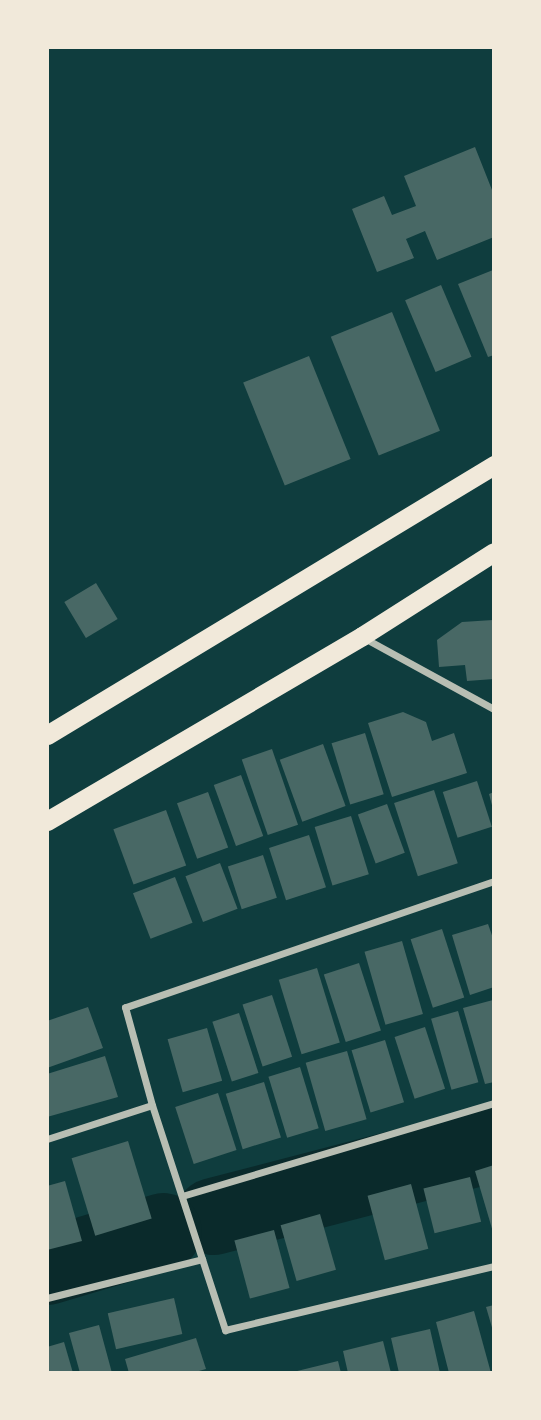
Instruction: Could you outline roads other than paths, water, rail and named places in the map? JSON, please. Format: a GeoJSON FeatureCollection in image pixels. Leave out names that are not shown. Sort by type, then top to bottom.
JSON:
{"type":"FeatureCollection","features":[{"type":"Feature","properties":{"kind":"highway"},"geometry":{"type":"LineString","coordinates":[[47,735],[494,465]]}},
{"type":"Feature","properties":{"kind":"highway"},"geometry":{"type":"LineString","coordinates":[[47,821],[362,636],[494,552]]}},
{"type":"Feature","properties":{"kind":"street"},"geometry":{"type":"LineString","coordinates":[[362,636],[494,709]]}},
{"type":"Feature","properties":{"kind":"street"},"geometry":{"type":"LineString","coordinates":[[494,881],[125,1007],[152,1105],[225,1331],[494,1266]]}},
{"type":"Feature","properties":{"kind":"street"},"geometry":{"type":"LineString","coordinates":[[182,1196],[494,1103]]}},
{"type":"Feature","properties":{"kind":"street"},"geometry":{"type":"LineString","coordinates":[[47,1139],[152,1105]]}},
{"type":"Feature","properties":{"kind":"street"},"geometry":{"type":"LineString","coordinates":[[47,1298],[202,1259]]}},
{"type":"Feature","properties":{"kind":"waterway"},"geometry":{"type":"LineString","coordinates":[[213,1216],[494,1143]]}},
{"type":"Feature","properties":{"kind":"waterway"},"geometry":{"type":"LineString","coordinates":[[47,1266],[163,1231]]}}]}
